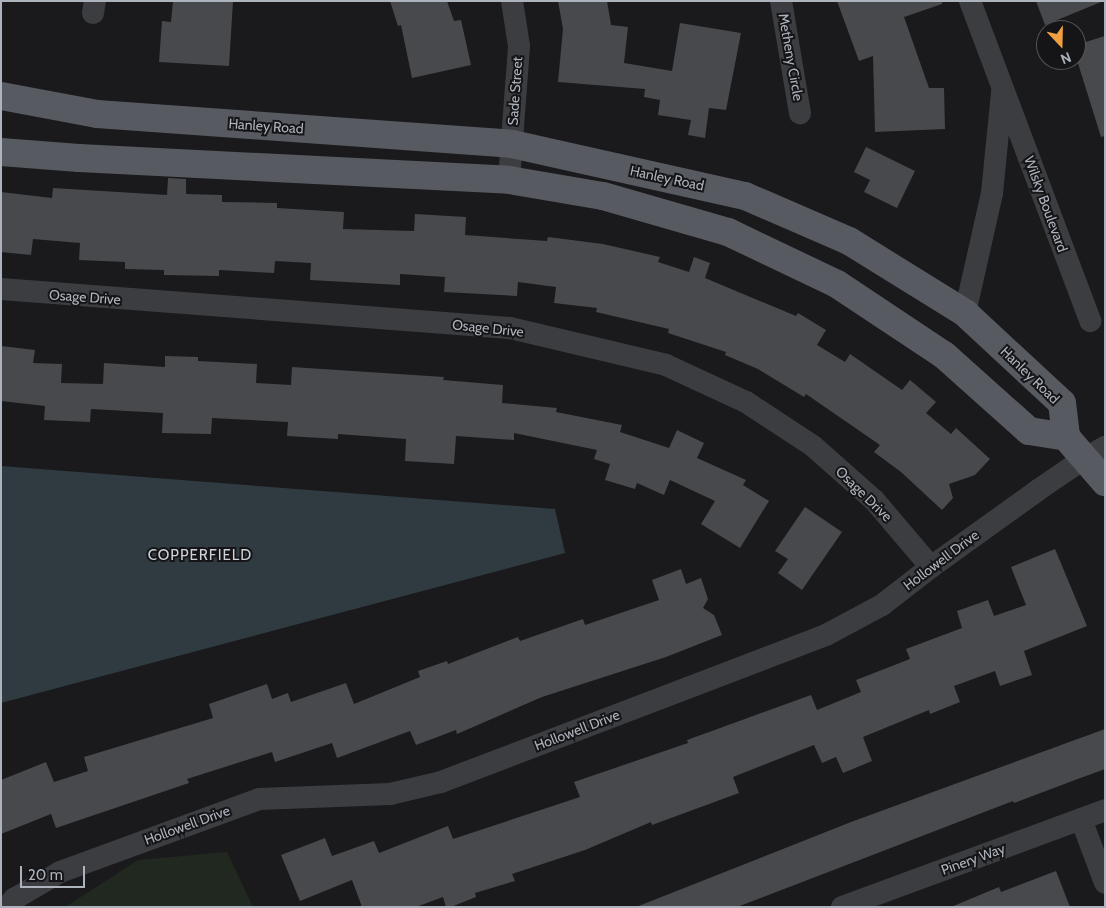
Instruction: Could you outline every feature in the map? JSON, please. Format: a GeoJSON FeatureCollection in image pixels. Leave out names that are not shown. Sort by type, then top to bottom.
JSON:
{"type":"FeatureCollection","features":[{"type":"Feature","properties":{"kind":"main road","name":"Hanley Road"},"geometry":{"type":"LineString","coordinates":[[1,96],[97,114],[512,144],[745,196],[850,241],[964,313],[1062,402],[1066,437]]}},
{"type":"Feature","properties":{"kind":"main road"},"geometry":{"type":"LineString","coordinates":[[1,152],[79,158],[509,180],[603,196],[728,232],[836,284],[944,355],[1029,431],[1066,437],[1095,453],[1105,482]]}},
{"type":"Feature","properties":{"kind":"street","name":"Sade Street"},"geometry":{"type":"LineString","coordinates":[[509,180],[519,46],[512,1]]}},
{"type":"Feature","properties":{"kind":"street","name":"Metheny Circle"},"geometry":{"type":"LineString","coordinates":[[781,1],[800,113]]}},
{"type":"Feature","properties":{"kind":"street","name":"Wilsky Boulevard"},"geometry":{"type":"LineString","coordinates":[[970,1],[1090,321]]}},
{"type":"Feature","properties":{"kind":"street","name":"Wilsky Boulevard"},"geometry":{"type":"LineString","coordinates":[[964,313],[992,193],[1002,86]]}},
{"type":"Feature","properties":{"kind":"street","name":"Osage Drive"},"geometry":{"type":"LineString","coordinates":[[1,289],[510,328],[666,365],[746,402],[813,446],[874,500],[931,567]]}},
{"type":"Feature","properties":{"kind":"street","name":"Hollowell Drive"},"geometry":{"type":"LineString","coordinates":[[7,907],[14,899],[60,872],[259,799],[390,794],[441,782],[826,635],[882,605],[931,567],[1095,453]]}},
{"type":"Feature","properties":{"kind":"street","name":"Pinery Way"},"geometry":{"type":"LineString","coordinates":[[842,907],[1105,810]]}},
{"type":"Feature","properties":{"kind":"street"},"geometry":{"type":"LineString","coordinates":[[1081,820],[1105,883]]}},
{"type":"Feature","properties":{"kind":"shaded area"},"geometry":{"type":"Polygon","coordinates":[[[1,466],[555,509],[565,553],[1,703],[1,466]]]}},
{"type":"Feature","properties":{"kind":"shaded area"},"geometry":{"type":"Polygon","coordinates":[[[227,852],[253,907],[65,907],[138,860],[227,852]]]}},
{"type":"Feature","properties":{"kind":"building"},"geometry":{"type":"Polygon","coordinates":[[[173,1],[233,1],[229,66],[159,62],[162,21],[171,22],[173,1]]]}},
{"type":"Feature","properties":{"kind":"building"},"geometry":{"type":"Polygon","coordinates":[[[390,1],[447,1],[454,21],[461,20],[471,65],[412,78],[401,25],[398,26],[390,1]]]}},
{"type":"Feature","properties":{"kind":"building"},"geometry":{"type":"Polygon","coordinates":[[[558,1],[607,1],[611,25],[628,27],[624,63],[672,71],[680,23],[741,33],[726,110],[709,108],[705,138],[688,135],[691,120],[658,115],[660,100],[644,97],[645,89],[558,82],[563,29],[558,1]]]}},
{"type":"Feature","properties":{"kind":"building"},"geometry":{"type":"Polygon","coordinates":[[[837,1],[942,1],[942,4],[904,17],[929,88],[944,88],[945,129],[875,132],[873,56],[859,61],[837,1]]]}},
{"type":"Feature","properties":{"kind":"building"},"geometry":{"type":"Polygon","coordinates":[[[1036,1],[1101,1],[1057,20],[1043,20],[1036,1]]]}},
{"type":"Feature","properties":{"kind":"building"},"geometry":{"type":"Polygon","coordinates":[[[1105,36],[1105,136],[1101,137],[1080,70],[1086,70],[1086,42],[1105,36]]]}},
{"type":"Feature","properties":{"kind":"building"},"geometry":{"type":"Polygon","coordinates":[[[866,147],[915,171],[897,208],[864,192],[870,180],[854,172],[866,147]]]}},
{"type":"Feature","properties":{"kind":"building"},"geometry":{"type":"Polygon","coordinates":[[[168,178],[186,179],[186,194],[222,195],[222,202],[277,203],[277,208],[344,212],[343,229],[414,231],[415,214],[466,217],[465,235],[547,241],[548,237],[603,244],[660,257],[658,262],[689,272],[694,257],[710,263],[705,278],[796,316],[798,313],[826,330],[817,345],[845,362],[850,354],[902,390],[910,380],[936,402],[926,413],[951,434],[956,428],[990,459],[975,475],[949,484],[953,498],[942,510],[901,472],[874,452],[880,445],[806,394],[804,397],[758,369],[725,355],[726,352],[668,333],[669,329],[596,312],[597,308],[554,303],[556,287],[518,282],[517,296],[444,292],[445,277],[400,274],[400,285],[310,280],[311,263],[275,261],[274,273],[219,270],[219,276],[164,275],[164,270],[125,269],[125,262],[79,260],[80,243],[33,239],[31,255],[1,252],[1,192],[52,198],[53,188],[167,195],[168,178]]]}},
{"type":"Feature","properties":{"kind":"building"},"geometry":{"type":"Polygon","coordinates":[[[1,346],[35,350],[33,363],[62,364],[61,383],[103,384],[104,363],[165,367],[165,356],[198,357],[198,361],[257,364],[256,383],[291,385],[292,367],[444,377],[443,380],[503,385],[502,403],[557,408],[556,412],[622,425],[620,432],[669,448],[677,430],[704,443],[697,458],[746,480],[743,485],[769,501],[740,548],[701,524],[715,501],[670,480],[664,495],[637,483],[635,489],[605,480],[610,464],[594,459],[597,450],[514,433],[514,440],[456,436],[454,464],[405,461],[406,439],[338,434],[338,439],[287,436],[288,422],[212,418],[211,434],[162,433],[163,413],[91,409],[90,422],[44,420],[45,406],[1,401],[1,346]]]}},
{"type":"Feature","properties":{"kind":"building"},"geometry":{"type":"Polygon","coordinates":[[[805,507],[842,532],[802,590],[778,573],[788,559],[775,551],[805,507]]]}},
{"type":"Feature","properties":{"kind":"building"},"geometry":{"type":"Polygon","coordinates":[[[1055,549],[1087,626],[1024,651],[1032,675],[1000,686],[995,671],[954,686],[960,702],[930,714],[929,710],[863,737],[872,761],[843,773],[836,757],[822,763],[814,745],[733,777],[739,793],[652,825],[651,822],[585,850],[512,874],[515,881],[475,893],[476,897],[451,907],[446,907],[443,897],[416,907],[362,907],[352,880],[300,901],[281,855],[325,838],[332,856],[374,841],[379,853],[448,826],[453,839],[580,797],[574,782],[688,743],[687,740],[811,695],[817,710],[861,692],[856,680],[910,659],[906,649],[962,628],[957,611],[988,600],[994,616],[1026,605],[1011,567],[1055,549]]]}},
{"type":"Feature","properties":{"kind":"building"},"geometry":{"type":"Polygon","coordinates":[[[681,569],[686,584],[701,578],[708,599],[703,608],[714,615],[722,635],[666,657],[542,697],[457,734],[456,730],[416,745],[410,731],[337,758],[332,743],[275,762],[272,752],[187,779],[189,783],[56,828],[51,814],[1,834],[1,780],[46,762],[54,782],[88,771],[84,757],[213,718],[209,704],[267,684],[272,699],[288,693],[291,702],[346,683],[354,704],[420,677],[418,671],[447,661],[448,664],[518,637],[520,641],[583,619],[585,625],[659,600],[652,580],[681,569]]]}},
{"type":"Feature","properties":{"kind":"building"},"geometry":{"type":"Polygon","coordinates":[[[1105,729],[1105,769],[1014,803],[1013,801],[737,907],[636,907],[851,822],[1105,729]]]}},
{"type":"Feature","properties":{"kind":"building"},"geometry":{"type":"Polygon","coordinates":[[[1056,871],[1070,907],[951,907],[999,887],[1001,892],[1056,871]]]}},
{"type":"Feature","properties":{"kind":"district","name":"COPPERFIELD"},"geometry":{"type":"Point","coordinates":[200,556]}}]}
